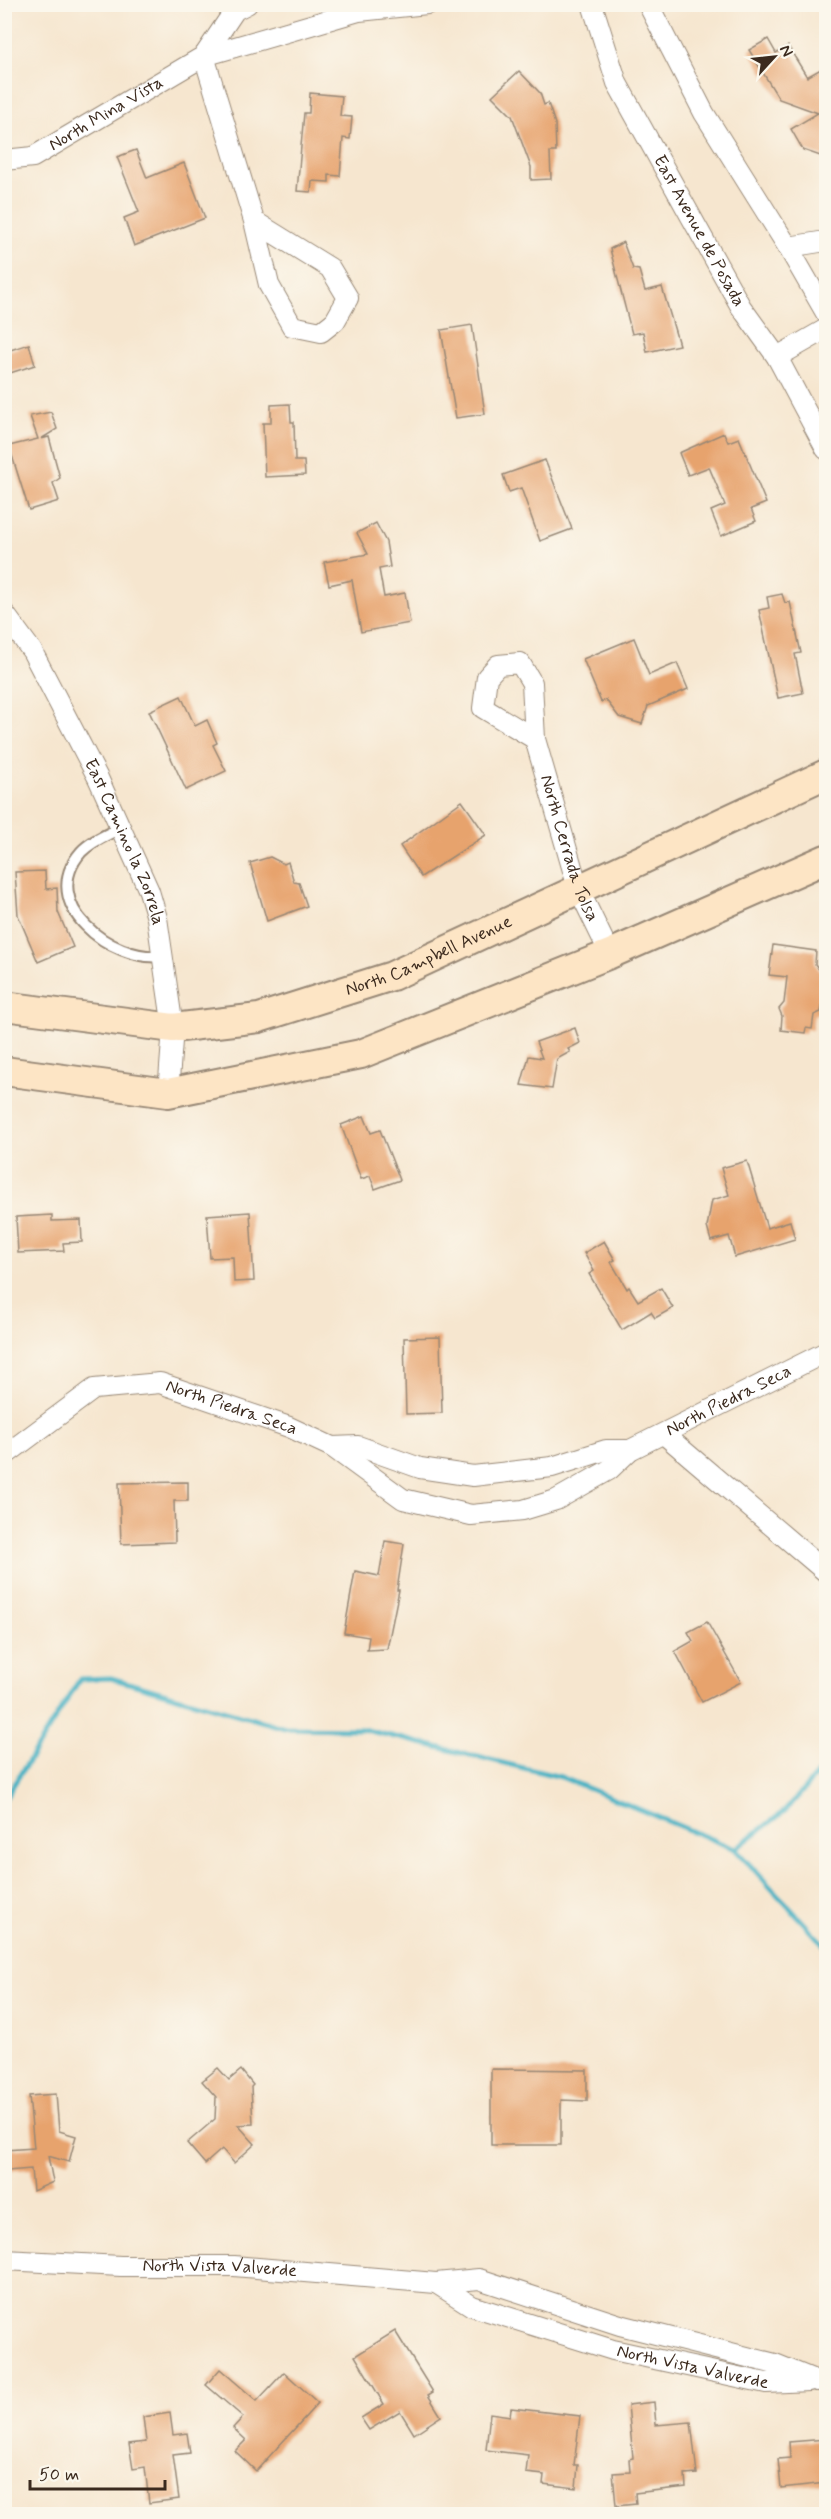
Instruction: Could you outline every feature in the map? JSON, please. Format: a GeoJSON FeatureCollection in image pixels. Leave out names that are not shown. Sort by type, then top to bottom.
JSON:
{"type":"FeatureCollection","features":[{"type":"Feature","properties":{"kind":"main road","name":"North Campbell Avenue"},"geometry":{"type":"LineString","coordinates":[[4,1006],[173,1028],[259,1018],[392,976],[826,774]]}},
{"type":"Feature","properties":{"kind":"main road"},"geometry":{"type":"LineString","coordinates":[[4,1071],[168,1093],[360,1054],[610,954],[826,859]]}},
{"type":"Feature","properties":{"kind":"street","name":"North Mina Vista"},"geometry":{"type":"LineString","coordinates":[[204,56],[235,10],[247,4]]}},
{"type":"Feature","properties":{"kind":"street","name":"North Mina Vista"},"geometry":{"type":"LineString","coordinates":[[4,160],[33,157],[204,56],[359,11],[427,4]]}},
{"type":"Feature","properties":{"kind":"street","name":"East Avenue de Posada"},"geometry":{"type":"LineString","coordinates":[[592,4],[617,82],[741,307],[777,357],[826,448]]}},
{"type":"Feature","properties":{"kind":"street"},"geometry":{"type":"LineString","coordinates":[[648,4],[704,113],[788,247],[826,313]]}},
{"type":"Feature","properties":{"kind":"street"},"geometry":{"type":"LineString","coordinates":[[204,56],[254,221],[269,285],[292,326],[321,332],[335,321],[348,298],[330,268],[254,221]]}},
{"type":"Feature","properties":{"kind":"street"},"geometry":{"type":"LineString","coordinates":[[788,247],[826,241]]}},
{"type":"Feature","properties":{"kind":"street"},"geometry":{"type":"LineString","coordinates":[[777,357],[826,329]]}},
{"type":"Feature","properties":{"kind":"street","name":"East Camino la Zorrela"},"geometry":{"type":"LineString","coordinates":[[4,613],[32,651],[98,778],[149,891],[157,918],[173,1028],[168,1093]]}},
{"type":"Feature","properties":{"kind":"street","name":"North Cerrada Tolsa"},"geometry":{"type":"LineString","coordinates":[[535,739],[578,888],[610,954]]}},
{"type":"Feature","properties":{"kind":"street","name":"North Piedra Seca"},"geometry":{"type":"LineString","coordinates":[[4,1456],[94,1389],[160,1383],[290,1427],[332,1447],[403,1499],[471,1515],[523,1510],[556,1500],[609,1470],[630,1450],[665,1435],[826,1352]]}},
{"type":"Feature","properties":{"kind":"street"},"geometry":{"type":"LineString","coordinates":[[665,1435],[826,1572]]}},
{"type":"Feature","properties":{"kind":"street","name":"North Piedra Seca"},"geometry":{"type":"LineString","coordinates":[[332,1447],[358,1446],[420,1468],[473,1476],[552,1467],[606,1450],[630,1450]]}},
{"type":"Feature","properties":{"kind":"street","name":"North Vista Valverde"},"geometry":{"type":"LineString","coordinates":[[4,2260],[121,2265],[234,2266],[436,2283],[480,2279],[620,2325],[775,2364],[822,2382]]}},
{"type":"Feature","properties":{"kind":"street","name":"North Vista Valverde"},"geometry":{"type":"LineString","coordinates":[[436,2283],[472,2306],[613,2350],[766,2383],[822,2382]]}},
{"type":"Feature","properties":{"kind":"lane"},"geometry":{"type":"LineString","coordinates":[[120,828],[81,852],[72,867],[68,886],[71,902],[83,925],[95,935],[137,955],[150,958],[162,956]]}},
{"type":"Feature","properties":{"kind":"building"},"geometry":{"type":"Polygon","coordinates":[[[768,39],[776,53],[788,46],[807,77],[826,66],[826,158],[803,150],[791,129],[818,113],[779,99],[749,50],[768,39]]]}},
{"type":"Feature","properties":{"kind":"building"},"geometry":{"type":"Polygon","coordinates":[[[519,71],[540,93],[544,105],[548,103],[555,124],[556,152],[550,152],[551,179],[531,180],[531,167],[512,116],[492,96],[519,71]]]}},
{"type":"Feature","properties":{"kind":"building"},"geometry":{"type":"Polygon","coordinates":[[[310,93],[342,96],[340,116],[352,117],[350,139],[343,138],[340,176],[329,175],[329,182],[312,181],[311,192],[297,191],[304,113],[309,113],[310,93]]]}},
{"type":"Feature","properties":{"kind":"building"},"geometry":{"type":"Polygon","coordinates":[[[136,150],[147,178],[184,163],[205,218],[134,246],[124,218],[139,212],[117,157],[136,150]]]}},
{"type":"Feature","properties":{"kind":"building"},"geometry":{"type":"Polygon","coordinates":[[[623,242],[633,269],[639,270],[645,291],[662,287],[679,345],[647,352],[643,332],[632,334],[610,249],[623,242]]]}},
{"type":"Feature","properties":{"kind":"building"},"geometry":{"type":"Polygon","coordinates":[[[472,325],[485,414],[456,418],[441,330],[472,325]]]}},
{"type":"Feature","properties":{"kind":"building"},"geometry":{"type":"Polygon","coordinates":[[[29,344],[35,365],[4,375],[4,352],[29,344]]]}},
{"type":"Feature","properties":{"kind":"building"},"geometry":{"type":"Polygon","coordinates":[[[290,404],[291,422],[294,422],[295,461],[304,461],[305,475],[265,477],[263,423],[271,423],[271,405],[290,404]]]}},
{"type":"Feature","properties":{"kind":"building"},"geometry":{"type":"Polygon","coordinates":[[[51,412],[57,429],[41,439],[49,437],[60,478],[53,483],[59,501],[29,510],[9,446],[38,439],[30,416],[51,412]]]}},
{"type":"Feature","properties":{"kind":"building"},"geometry":{"type":"Polygon","coordinates":[[[724,433],[728,442],[739,438],[766,503],[751,509],[756,521],[721,536],[711,511],[725,505],[709,467],[688,475],[679,453],[724,433]]]}},
{"type":"Feature","properties":{"kind":"building"},"geometry":{"type":"Polygon","coordinates":[[[545,460],[572,529],[540,541],[521,488],[509,492],[503,475],[545,460]]]}},
{"type":"Feature","properties":{"kind":"building"},"geometry":{"type":"Polygon","coordinates":[[[376,523],[386,542],[390,567],[379,569],[384,597],[405,593],[410,623],[361,632],[352,580],[329,585],[324,562],[368,554],[357,533],[376,523]]]}},
{"type":"Feature","properties":{"kind":"building"},"geometry":{"type":"Polygon","coordinates":[[[782,594],[785,603],[790,602],[801,653],[795,654],[803,693],[778,698],[759,610],[769,608],[767,597],[782,594]]]}},
{"type":"Feature","properties":{"kind":"building"},"geometry":{"type":"Polygon","coordinates":[[[634,638],[649,675],[677,663],[688,689],[648,706],[642,724],[619,717],[606,700],[601,702],[583,659],[634,638]]]}},
{"type":"Feature","properties":{"kind":"building"},"geometry":{"type":"Polygon","coordinates":[[[181,696],[195,726],[207,720],[217,743],[213,745],[226,771],[186,790],[149,711],[181,696]]]}},
{"type":"Feature","properties":{"kind":"building"},"geometry":{"type":"Polygon","coordinates":[[[462,801],[486,835],[421,877],[400,846],[462,801]]]}},
{"type":"Feature","properties":{"kind":"building"},"geometry":{"type":"Polygon","coordinates":[[[270,857],[284,864],[288,862],[294,882],[299,883],[307,906],[267,921],[250,863],[270,857]]]}},
{"type":"Feature","properties":{"kind":"building"},"geometry":{"type":"Polygon","coordinates":[[[45,871],[46,889],[57,888],[58,912],[73,947],[38,962],[18,915],[15,872],[45,871]]]}},
{"type":"Feature","properties":{"kind":"building"},"geometry":{"type":"Polygon","coordinates":[[[773,945],[816,951],[815,964],[826,979],[826,984],[821,1012],[814,1015],[812,1029],[806,1028],[805,1033],[781,1030],[782,1016],[779,1009],[784,1003],[787,977],[769,975],[773,945]]]}},
{"type":"Feature","properties":{"kind":"building"},"geometry":{"type":"Polygon","coordinates":[[[575,1028],[580,1043],[568,1049],[570,1052],[557,1059],[552,1089],[521,1085],[529,1056],[542,1058],[536,1042],[575,1028]]]}},
{"type":"Feature","properties":{"kind":"building"},"geometry":{"type":"Polygon","coordinates":[[[364,1116],[371,1133],[380,1130],[400,1180],[375,1189],[370,1176],[361,1179],[341,1125],[364,1116]]]}},
{"type":"Feature","properties":{"kind":"building"},"geometry":{"type":"Polygon","coordinates":[[[747,1161],[767,1228],[790,1221],[795,1239],[735,1257],[729,1236],[711,1241],[707,1227],[712,1200],[729,1195],[721,1168],[747,1161]]]}},
{"type":"Feature","properties":{"kind":"building"},"geometry":{"type":"Polygon","coordinates":[[[250,1212],[254,1281],[234,1282],[233,1257],[210,1258],[207,1215],[250,1212]]]}},
{"type":"Feature","properties":{"kind":"building"},"geometry":{"type":"Polygon","coordinates":[[[52,1215],[52,1221],[81,1220],[82,1242],[63,1243],[64,1251],[18,1253],[16,1217],[52,1215]]]}},
{"type":"Feature","properties":{"kind":"building"},"geometry":{"type":"Polygon","coordinates":[[[604,1241],[615,1260],[611,1262],[627,1289],[629,1287],[638,1301],[661,1288],[673,1308],[655,1318],[651,1312],[622,1330],[589,1274],[594,1271],[584,1253],[604,1241]]]}},
{"type":"Feature","properties":{"kind":"building"},"geometry":{"type":"Polygon","coordinates":[[[440,1337],[442,1413],[406,1414],[404,1338],[440,1337]]]}},
{"type":"Feature","properties":{"kind":"building"},"geometry":{"type":"Polygon","coordinates":[[[188,1482],[188,1501],[174,1501],[175,1542],[121,1544],[119,1483],[188,1482]]]}},
{"type":"Feature","properties":{"kind":"building"},"geometry":{"type":"Polygon","coordinates":[[[385,1541],[404,1544],[397,1590],[399,1590],[387,1649],[367,1650],[369,1637],[344,1633],[355,1571],[379,1576],[385,1541]]]}},
{"type":"Feature","properties":{"kind":"building"},"geometry":{"type":"Polygon","coordinates":[[[707,1622],[741,1682],[702,1702],[675,1651],[693,1641],[688,1632],[707,1622]]]}},
{"type":"Feature","properties":{"kind":"building"},"geometry":{"type":"Polygon","coordinates":[[[218,2068],[229,2080],[241,2070],[253,2085],[251,2087],[253,2124],[238,2125],[255,2144],[234,2163],[222,2149],[205,2164],[187,2143],[215,2119],[216,2097],[202,2081],[218,2068]]]}},
{"type":"Feature","properties":{"kind":"building"},"geometry":{"type":"Polygon","coordinates":[[[491,2069],[587,2070],[587,2101],[561,2100],[561,2145],[491,2145],[491,2069]]]}},
{"type":"Feature","properties":{"kind":"building"},"geometry":{"type":"Polygon","coordinates":[[[56,2094],[59,2131],[76,2136],[69,2162],[48,2156],[53,2182],[33,2191],[31,2169],[7,2171],[5,2150],[34,2148],[29,2096],[56,2094]]]}},
{"type":"Feature","properties":{"kind":"building"},"geometry":{"type":"Polygon","coordinates":[[[395,2331],[433,2392],[428,2395],[441,2416],[414,2434],[400,2411],[369,2430],[361,2418],[384,2404],[355,2356],[395,2331]]]}},
{"type":"Feature","properties":{"kind":"building"},"geometry":{"type":"Polygon","coordinates":[[[220,2369],[257,2401],[284,2372],[318,2403],[256,2471],[235,2451],[246,2440],[233,2428],[243,2417],[206,2385],[220,2369]]]}},
{"type":"Feature","properties":{"kind":"building"},"geometry":{"type":"Polygon","coordinates":[[[654,2402],[656,2425],[691,2422],[697,2474],[685,2475],[686,2487],[635,2493],[636,2504],[616,2506],[613,2473],[630,2472],[629,2459],[633,2458],[628,2405],[654,2402]]]}},
{"type":"Feature","properties":{"kind":"building"},"geometry":{"type":"Polygon","coordinates":[[[511,2408],[580,2416],[574,2465],[578,2465],[576,2488],[543,2484],[544,2475],[526,2473],[528,2455],[486,2450],[490,2413],[510,2416],[511,2408]]]}},
{"type":"Feature","properties":{"kind":"building"},"geometry":{"type":"Polygon","coordinates":[[[170,2413],[173,2435],[187,2433],[190,2453],[173,2455],[179,2499],[149,2503],[145,2467],[133,2469],[129,2444],[146,2442],[143,2417],[170,2413]]]}},
{"type":"Feature","properties":{"kind":"building"},"geometry":{"type":"Polygon","coordinates":[[[826,2439],[826,2483],[781,2488],[778,2459],[790,2458],[789,2442],[826,2439]]]}},
{"type":"Feature","properties":{"kind":"waterway"},"geometry":{"type":"LineString","coordinates":[[4,1800],[80,1679],[111,1678],[285,1728],[362,1729],[561,1777],[735,1849],[786,1810],[826,1764]]}},
{"type":"Feature","properties":{"kind":"waterway"},"geometry":{"type":"LineString","coordinates":[[735,1849],[826,1947]]}}]}
